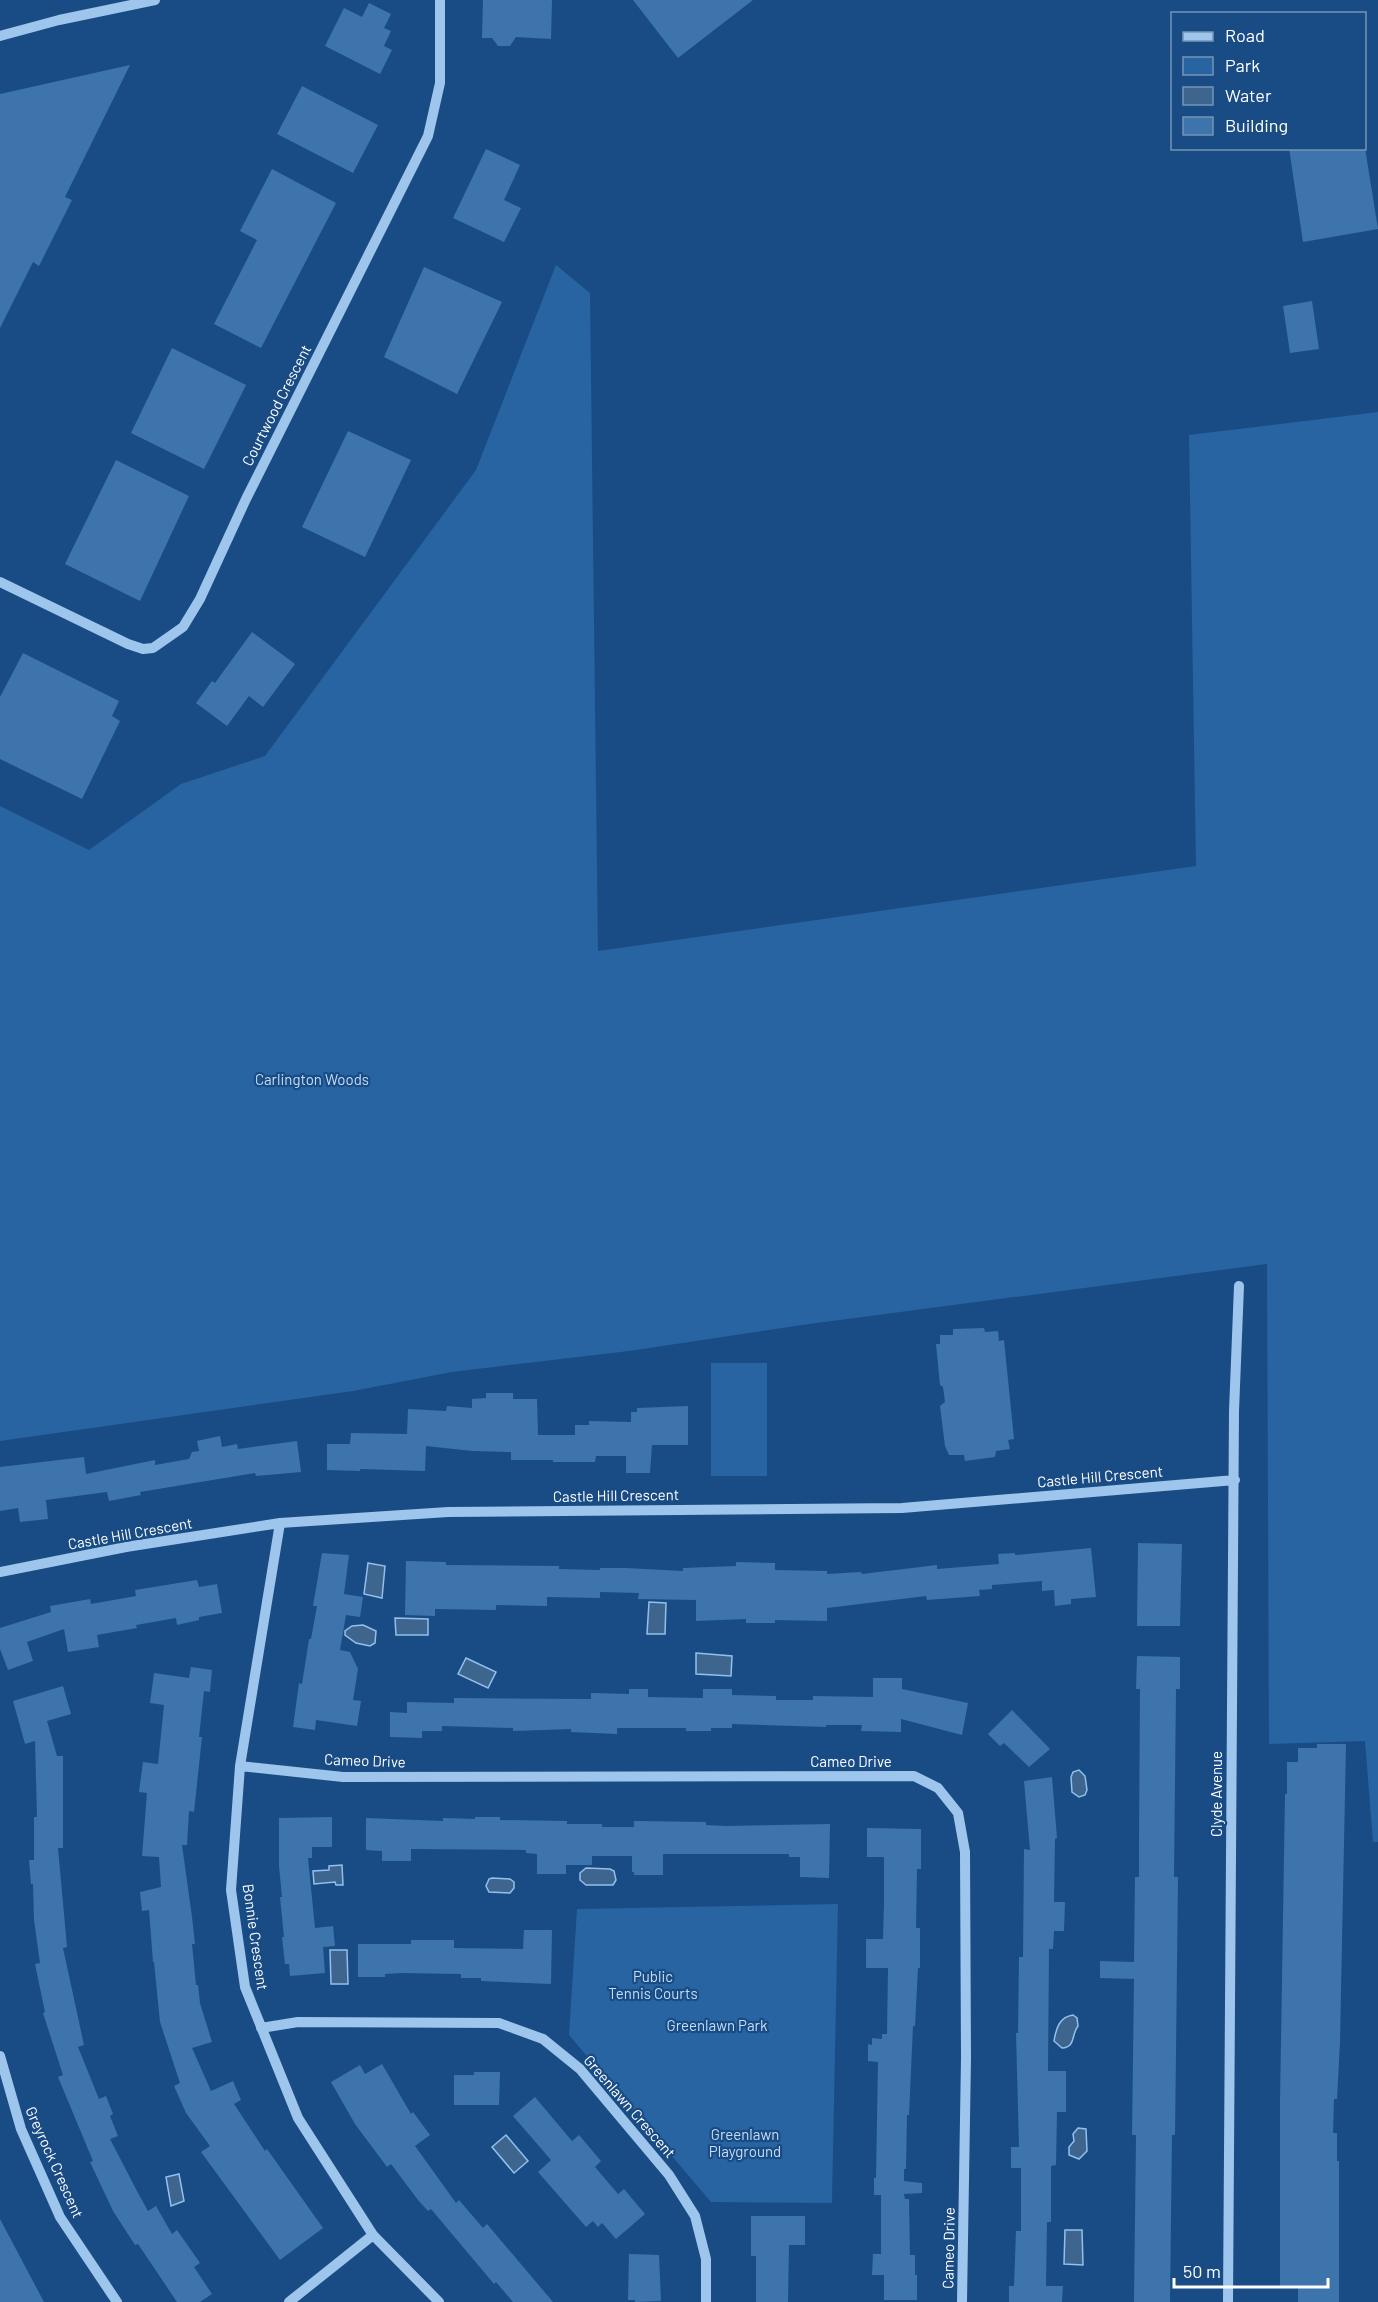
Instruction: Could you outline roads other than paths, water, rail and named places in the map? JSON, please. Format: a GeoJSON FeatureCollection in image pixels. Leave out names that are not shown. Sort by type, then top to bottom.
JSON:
{"type":"FeatureCollection","features":[{"type":"Feature","properties":{"kind":"street"},"geometry":{"type":"LineString","coordinates":[[0,36],[155,0]]}},
{"type":"Feature","properties":{"kind":"street","name":"Courtwood Crescent"},"geometry":{"type":"LineString","coordinates":[[0,582],[128,644],[143,649],[153,648],[183,627],[200,599],[246,499],[428,136],[440,83],[440,0]]}},
{"type":"Feature","properties":{"kind":"street","name":"Clyde Avenue"},"geometry":{"type":"LineString","coordinates":[[1228,2302],[1234,1411],[1239,1286]]}},
{"type":"Feature","properties":{"kind":"street","name":"Castle Hill Crescent"},"geometry":{"type":"LineString","coordinates":[[0,1572],[126,1547],[280,1522],[448,1512],[902,1508],[1235,1480]]}},
{"type":"Feature","properties":{"kind":"street","name":"Bonnie Crescent"},"geometry":{"type":"LineString","coordinates":[[280,1522],[240,1766],[231,1890],[245,1987],[298,2118],[373,2235],[439,2302]]}},
{"type":"Feature","properties":{"kind":"street","name":"Cameo Drive"},"geometry":{"type":"LineString","coordinates":[[240,1766],[343,1777],[914,1776],[938,1788],[958,1813],[965,1852],[966,2058],[962,2302]]}},
{"type":"Feature","properties":{"kind":"street","name":"Greenlawn Crescent"},"geometry":{"type":"LineString","coordinates":[[261,2028],[298,2022],[499,2023],[543,2039],[580,2069],[669,2175],[694,2216],[706,2259],[706,2302]]}},
{"type":"Feature","properties":{"kind":"street","name":"Greyrock Crescent"},"geometry":{"type":"LineString","coordinates":[[0,2056],[21,2129],[60,2217],[117,2302]]}},
{"type":"Feature","properties":{"kind":"street"},"geometry":{"type":"LineString","coordinates":[[289,2302],[373,2235]]}},
{"type":"Feature","properties":{"kind":"water"},"geometry":{"type":"Polygon","coordinates":[[[368,1563],[385,1566],[382,1598],[364,1594],[368,1563]]]}},
{"type":"Feature","properties":{"kind":"water"},"geometry":{"type":"Polygon","coordinates":[[[649,1602],[666,1603],[665,1634],[647,1634],[649,1602]]]}},
{"type":"Feature","properties":{"kind":"water"},"geometry":{"type":"Polygon","coordinates":[[[395,1618],[428,1619],[428,1635],[396,1635],[395,1618]]]}},
{"type":"Feature","properties":{"kind":"water"},"geometry":{"type":"Polygon","coordinates":[[[363,1625],[376,1631],[375,1643],[370,1646],[356,1643],[345,1635],[345,1631],[352,1626],[363,1625]]]}},
{"type":"Feature","properties":{"kind":"water"},"geometry":{"type":"Polygon","coordinates":[[[696,1653],[732,1656],[731,1676],[696,1674],[696,1653]]]}},
{"type":"Feature","properties":{"kind":"water"},"geometry":{"type":"Polygon","coordinates":[[[466,1658],[496,1672],[488,1688],[458,1674],[466,1658]]]}},
{"type":"Feature","properties":{"kind":"water"},"geometry":{"type":"Polygon","coordinates":[[[1079,1770],[1085,1776],[1087,1790],[1085,1795],[1079,1797],[1072,1792],[1071,1777],[1073,1772],[1079,1770]]]}},
{"type":"Feature","properties":{"kind":"water"},"geometry":{"type":"Polygon","coordinates":[[[342,1865],[343,1885],[336,1885],[335,1882],[314,1884],[313,1871],[329,1870],[329,1866],[342,1865]]]}},
{"type":"Feature","properties":{"kind":"water"},"geometry":{"type":"Polygon","coordinates":[[[586,1868],[610,1869],[614,1871],[616,1880],[613,1885],[586,1885],[580,1880],[580,1873],[586,1868]]]}},
{"type":"Feature","properties":{"kind":"water"},"geometry":{"type":"Polygon","coordinates":[[[492,1878],[510,1879],[514,1882],[514,1888],[510,1893],[489,1892],[486,1886],[492,1878]]]}},
{"type":"Feature","properties":{"kind":"water"},"geometry":{"type":"Polygon","coordinates":[[[330,1950],[347,1950],[348,1984],[331,1984],[330,1950]]]}},
{"type":"Feature","properties":{"kind":"water"},"geometry":{"type":"Polygon","coordinates":[[[1073,2015],[1077,2018],[1078,2026],[1071,2043],[1062,2048],[1054,2041],[1057,2028],[1064,2018],[1073,2015]]]}},
{"type":"Feature","properties":{"kind":"water"},"geometry":{"type":"Polygon","coordinates":[[[1078,2128],[1086,2129],[1087,2151],[1079,2159],[1069,2155],[1069,2147],[1074,2141],[1073,2134],[1078,2128]]]}},
{"type":"Feature","properties":{"kind":"water"},"geometry":{"type":"Polygon","coordinates":[[[506,2135],[528,2161],[514,2173],[492,2147],[506,2135]]]}},
{"type":"Feature","properties":{"kind":"water"},"geometry":{"type":"Polygon","coordinates":[[[179,2174],[184,2201],[171,2206],[166,2177],[179,2174]]]}},
{"type":"Feature","properties":{"kind":"water"},"geometry":{"type":"Polygon","coordinates":[[[1065,2230],[1082,2230],[1083,2265],[1064,2264],[1065,2230]]]}},
{"type":"Feature","properties":{"kind":"park label","name":"Carlington Woods"},"geometry":{"type":"Point","coordinates":[312,1079]}},
{"type":"Feature","properties":{"kind":"park label","name":"Public Tennis Courts"},"geometry":{"type":"Point","coordinates":[653,1984]}},
{"type":"Feature","properties":{"kind":"park label","name":"Greenlawn Park"},"geometry":{"type":"Point","coordinates":[717,2025]}},
{"type":"Feature","properties":{"kind":"park label","name":"Greenlawn Playground"},"geometry":{"type":"Point","coordinates":[745,2142]}}]}
